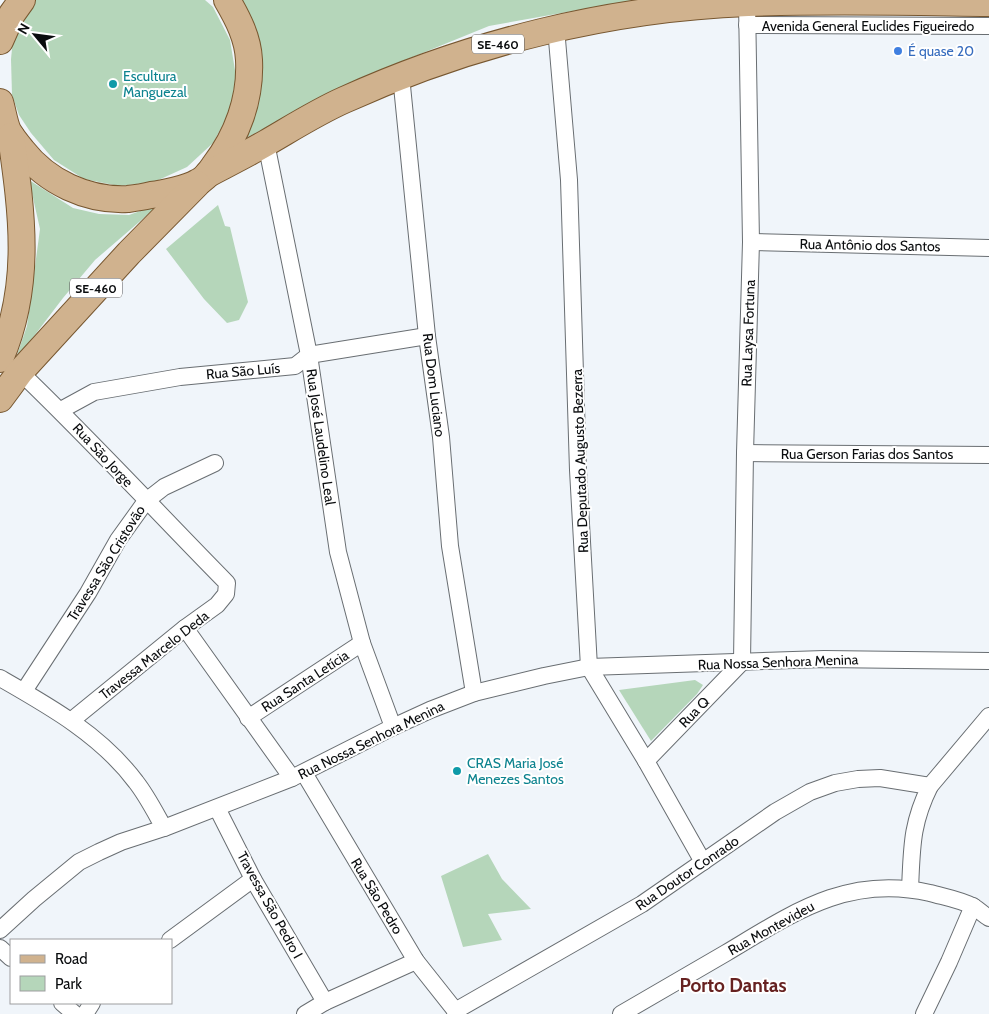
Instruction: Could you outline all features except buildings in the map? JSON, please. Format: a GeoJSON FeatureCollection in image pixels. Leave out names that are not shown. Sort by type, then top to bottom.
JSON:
{"type":"FeatureCollection","features":[{"type":"Feature","properties":{"kind":"main road"},"geometry":{"type":"LineString","coordinates":[[0,42],[12,14],[22,0]]}},
{"type":"Feature","properties":{"kind":"main road"},"geometry":{"type":"LineString","coordinates":[[0,102],[6,129],[32,163],[60,184],[93,195],[128,199],[162,194],[203,178],[224,153],[236,131],[248,84],[249,59],[244,35],[227,0]]}},
{"type":"Feature","properties":{"kind":"main road","name":"Avenida General Euclides Figueiredo"},"geometry":{"type":"LineString","coordinates":[[10,365],[129,253],[203,178],[296,124],[343,100],[401,76],[462,55],[556,28],[612,17],[681,8],[747,14],[989,3]]}},
{"type":"Feature","properties":{"kind":"main road","name":"Avenida General Euclides Figueiredo"},"geometry":{"type":"LineString","coordinates":[[0,399],[10,365],[10,336],[17,307],[22,253],[22,219],[6,129]]}},
{"type":"Feature","properties":{"kind":"street","name":"Avenida General Euclides Figueiredo"},"geometry":{"type":"LineString","coordinates":[[747,14],[989,26]]}},
{"type":"Feature","properties":{"kind":"street","name":"Rua Laysa Fortuna"},"geometry":{"type":"LineString","coordinates":[[742,662],[744,453],[751,242],[747,14]]}},
{"type":"Feature","properties":{"kind":"street","name":"Rua Deputado Augusto Bezerra"},"geometry":{"type":"LineString","coordinates":[[556,28],[569,180],[578,470],[589,667],[646,761],[703,862]]}},
{"type":"Feature","properties":{"kind":"street","name":"Rua Dom Luciano"},"geometry":{"type":"LineString","coordinates":[[401,76],[427,336],[441,436],[450,546],[474,693]]}},
{"type":"Feature","properties":{"kind":"street","name":"Rua José Laudelino Leal"},"geometry":{"type":"LineString","coordinates":[[266,142],[309,355],[338,552],[362,643],[393,727]]}},
{"type":"Feature","properties":{"kind":"street","name":"Rua Antônio dos Santos"},"geometry":{"type":"LineString","coordinates":[[751,242],[989,248]]}},
{"type":"Feature","properties":{"kind":"street","name":"Rua São Luís"},"geometry":{"type":"LineString","coordinates":[[61,410],[94,392],[180,377],[295,366],[309,355],[427,336]]}},
{"type":"Feature","properties":{"kind":"street","name":"Rua São Jorge"},"geometry":{"type":"LineString","coordinates":[[10,365],[61,410],[227,583]]}},
{"type":"Feature","properties":{"kind":"street","name":"Rua Gerson Farias dos Santos"},"geometry":{"type":"LineString","coordinates":[[744,453],[989,455]]}},
{"type":"Feature","properties":{"kind":"street","name":"Travessa São Cristovão"},"geometry":{"type":"LineString","coordinates":[[24,691],[88,593],[118,540],[146,500],[164,487],[215,463]]}},
{"type":"Feature","properties":{"kind":"street","name":"Travessa Marcelo Deda"},"geometry":{"type":"LineString","coordinates":[[72,720],[185,628],[217,605],[226,594],[227,583]]}},
{"type":"Feature","properties":{"kind":"street","name":"Rua São Pedro"},"geometry":{"type":"LineString","coordinates":[[185,628],[248,718],[298,776],[416,961],[456,1013]]}},
{"type":"Feature","properties":{"kind":"street","name":"Rua Santa Letícia"},"geometry":{"type":"LineString","coordinates":[[248,718],[362,643]]}},
{"type":"Feature","properties":{"kind":"street","name":"Rua Nossa Senhora Menina"},"geometry":{"type":"LineString","coordinates":[[0,930],[79,862],[120,842],[164,828],[298,776],[393,727],[474,693],[589,667],[824,659],[989,661]]}},
{"type":"Feature","properties":{"kind":"street","name":"Rua Q"},"geometry":{"type":"LineString","coordinates":[[646,761],[742,662]]}},
{"type":"Feature","properties":{"kind":"street"},"geometry":{"type":"LineString","coordinates":[[0,678],[72,720],[117,760],[145,794],[164,828]]}},
{"type":"Feature","properties":{"kind":"street"},"geometry":{"type":"LineString","coordinates":[[910,889],[915,824],[930,786],[989,716]]}},
{"type":"Feature","properties":{"kind":"street","name":"Rua Doutor Conrado"},"geometry":{"type":"LineString","coordinates":[[456,1013],[642,904],[796,799],[810,792],[835,783],[858,779],[880,778],[930,786]]}},
{"type":"Feature","properties":{"kind":"street","name":"Travessa São Pedro I"},"geometry":{"type":"LineString","coordinates":[[217,808],[253,879],[325,1002]]}},
{"type":"Feature","properties":{"kind":"street"},"geometry":{"type":"LineString","coordinates":[[171,939],[253,879]]}},
{"type":"Feature","properties":{"kind":"street","name":"Rua Montevideu"},"geometry":{"type":"LineString","coordinates":[[621,1014],[785,918],[818,902],[847,893],[877,888],[910,889],[973,906],[989,918]]}},
{"type":"Feature","properties":{"kind":"street"},"geometry":{"type":"LineString","coordinates":[[924,1014],[973,906]]}},
{"type":"Feature","properties":{"kind":"street"},"geometry":{"type":"LineString","coordinates":[[0,948],[10,957]]}},
{"type":"Feature","properties":{"kind":"street"},"geometry":{"type":"LineString","coordinates":[[305,1014],[325,1002],[416,961]]}},
{"type":"Feature","properties":{"kind":"street"},"geometry":{"type":"LineString","coordinates":[[63,1004],[75,1014]]}},
{"type":"Feature","properties":{"kind":"green space"},"geometry":{"type":"Polygon","coordinates":[[[36,0],[205,0],[213,7],[230,40],[236,76],[230,111],[213,143],[187,167],[154,182],[119,186],[84,179],[54,160],[31,133],[19,115],[12,95],[11,59],[13,39],[21,18],[36,0]]]}},
{"type":"Feature","properties":{"kind":"green space"},"geometry":{"type":"Polygon","coordinates":[[[241,0],[635,0],[489,26],[366,76],[246,138],[260,66],[256,29],[241,0]]]}},
{"type":"Feature","properties":{"kind":"green space"},"geometry":{"type":"Polygon","coordinates":[[[29,180],[73,208],[99,214],[129,215],[160,204],[95,260],[15,361],[27,326],[40,229],[29,180]]]}},
{"type":"Feature","properties":{"kind":"green space"},"geometry":{"type":"Polygon","coordinates":[[[218,205],[225,226],[230,227],[248,302],[239,320],[227,323],[204,299],[166,249],[218,205]]]}},
{"type":"Feature","properties":{"kind":"green space"},"geometry":{"type":"Polygon","coordinates":[[[695,680],[703,685],[697,694],[651,741],[619,690],[695,680]]]}},
{"type":"Feature","properties":{"kind":"green space"},"geometry":{"type":"Polygon","coordinates":[[[488,854],[502,879],[531,909],[488,914],[502,940],[463,947],[441,876],[488,854]]]}},
{"type":"Feature","properties":{"kind":"place","name":"É quase 20"},"geometry":{"type":"Point","coordinates":[898,51]}},
{"type":"Feature","properties":{"kind":"place","name":"Escultura Manguezal"},"geometry":{"type":"Point","coordinates":[113,84]}},
{"type":"Feature","properties":{"kind":"place","name":"CRAS Maria José Menezes Santos"},"geometry":{"type":"Point","coordinates":[457,771]}},
{"type":"Feature","properties":{"kind":"district","name":"Porto Dantas"},"geometry":{"type":"Point","coordinates":[733,985]}}]}
